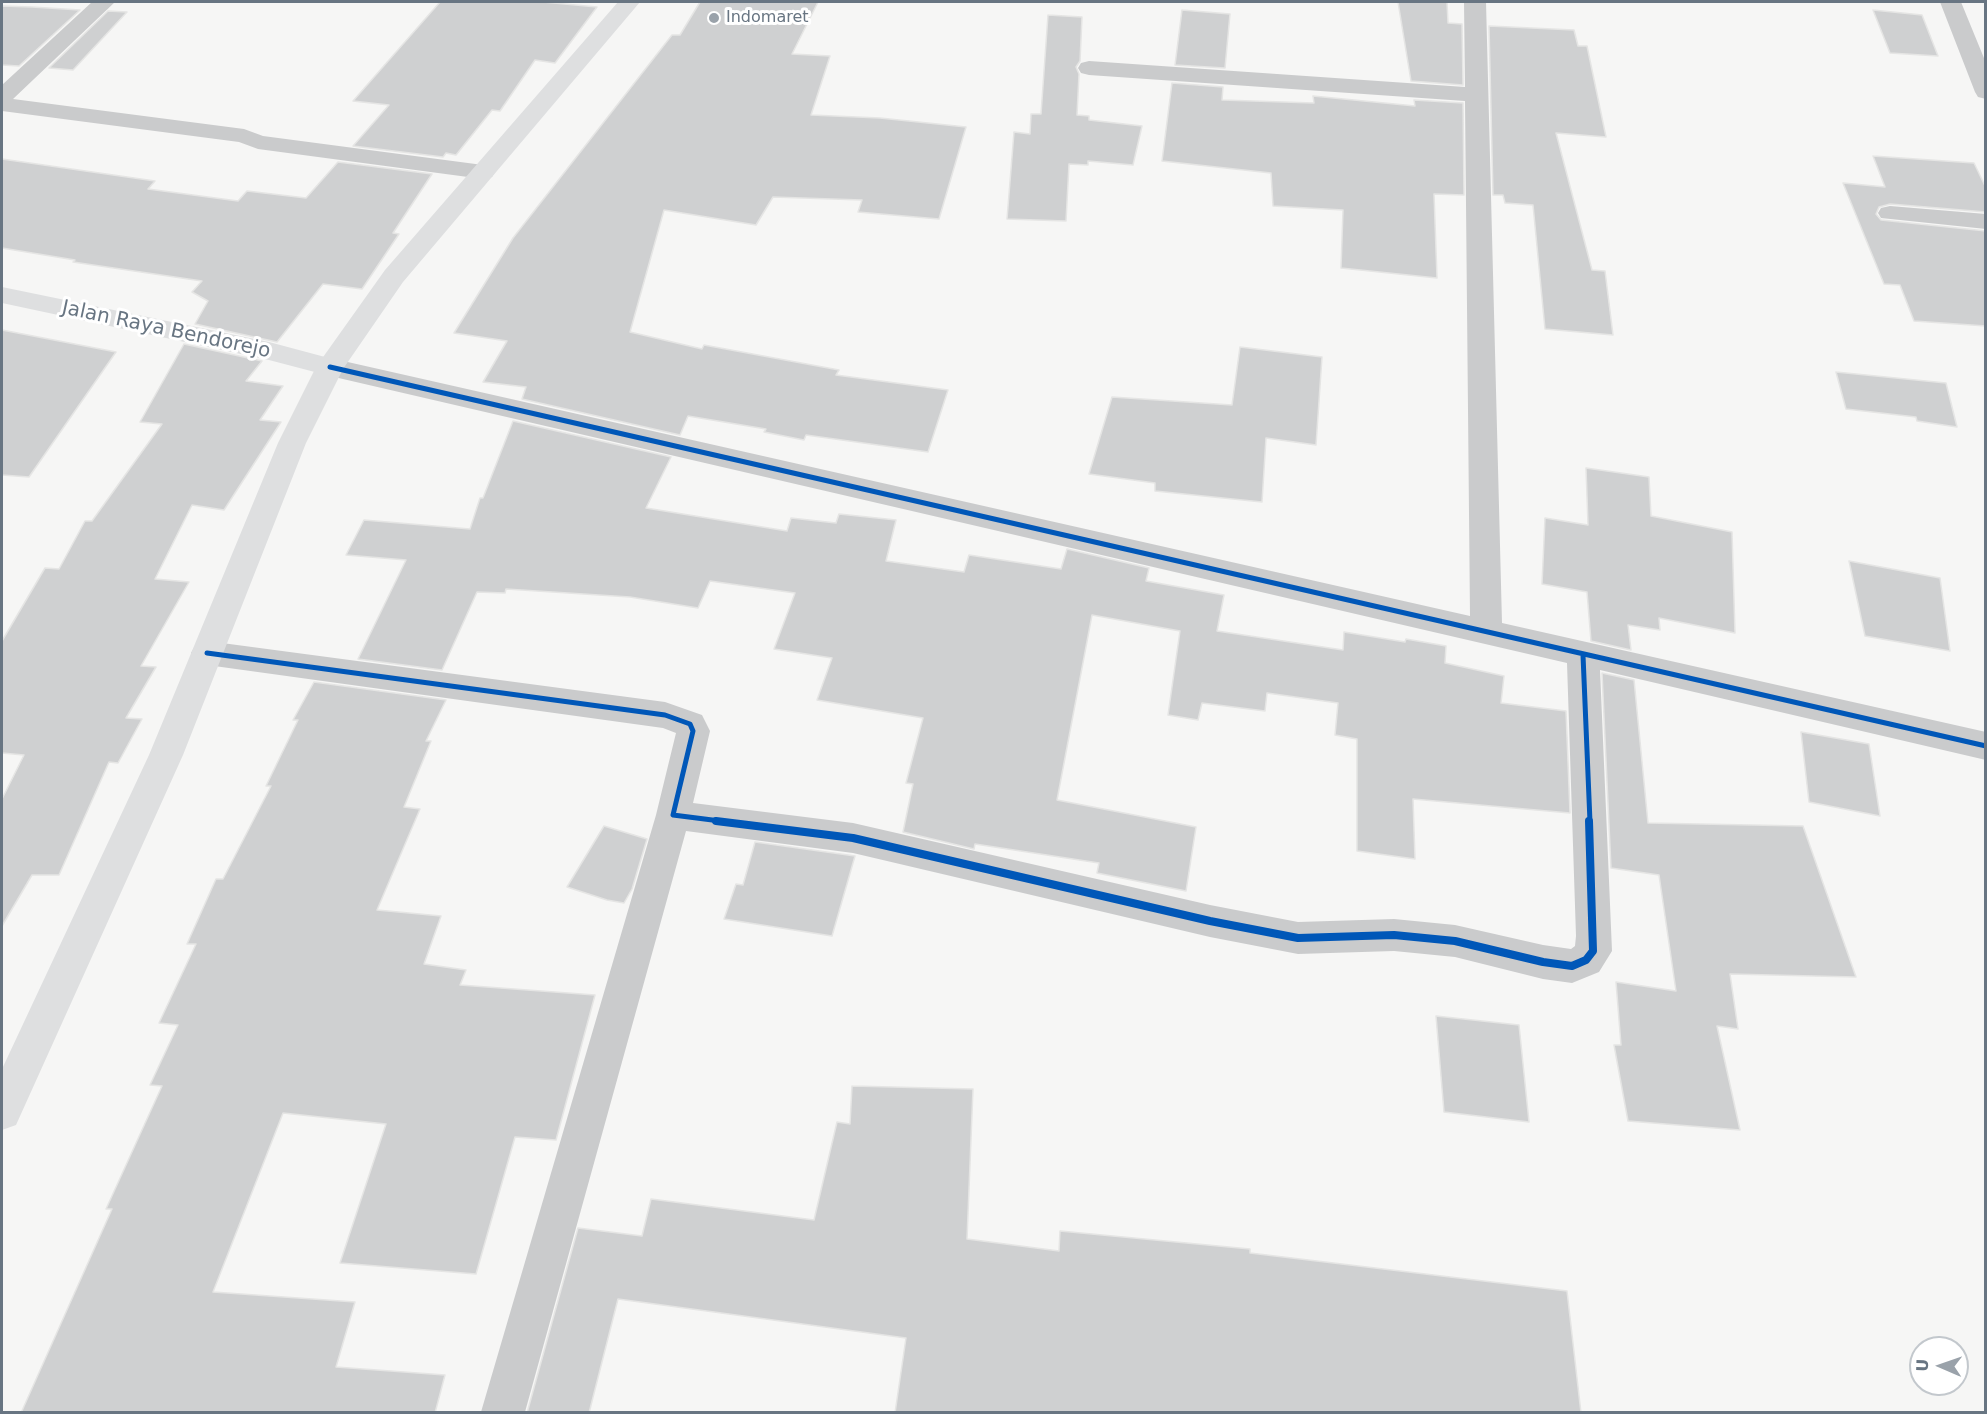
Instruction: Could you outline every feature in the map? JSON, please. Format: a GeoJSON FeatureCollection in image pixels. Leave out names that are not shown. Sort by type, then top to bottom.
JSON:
{"type":"FeatureCollection","features":[{"type":"Feature","properties":{"kind":"main road"},"geometry":{"type":"LineString","coordinates":[[2,1111],[166,755],[292,443],[330,368],[394,276],[629,2]]}},
{"type":"Feature","properties":{"kind":"main road","name":"Jalan Raya Bendorejo"},"geometry":{"type":"LineString","coordinates":[[2,295],[280,353],[330,368]]}},
{"type":"Feature","properties":{"kind":"street"},"geometry":{"type":"LineString","coordinates":[[2,97],[104,2]]}},
{"type":"Feature","properties":{"kind":"street"},"geometry":{"type":"LineString","coordinates":[[1475,2],[1486,633]]}},
{"type":"Feature","properties":{"kind":"street"},"geometry":{"type":"LineString","coordinates":[[1950,2],[1986,92]]}},
{"type":"Feature","properties":{"kind":"street"},"geometry":{"type":"LineString","coordinates":[[1089,68],[1477,95]]}},
{"type":"Feature","properties":{"kind":"street"},"geometry":{"type":"LineString","coordinates":[[2,104],[244,136],[258,142],[483,172]]}},
{"type":"Feature","properties":{"kind":"street"},"geometry":{"type":"LineString","coordinates":[[1890,213],[1986,222]]}},
{"type":"Feature","properties":{"kind":"street"},"geometry":{"type":"LineString","coordinates":[[330,368],[1986,746]]}},
{"type":"Feature","properties":{"kind":"street"},"geometry":{"type":"LineString","coordinates":[[207,653],[665,715],[690,724],[693,731],[673,815],[503,1413]]}},
{"type":"Feature","properties":{"kind":"street"},"geometry":{"type":"LineString","coordinates":[[673,815],[853,838],[1199,919],[1298,938],[1395,935],[1455,941],[1543,962],[1572,966],[1586,960],[1593,951],[1594,936],[1583,655]]}},
{"type":"Feature","properties":{"kind":"building"},"geometry":{"type":"Polygon","coordinates":[[[440,2],[543,2],[597,7],[555,63],[535,60],[500,111],[492,110],[456,155],[446,153],[443,157],[353,146],[389,105],[353,101],[440,2]]]}},
{"type":"Feature","properties":{"kind":"building"},"geometry":{"type":"Polygon","coordinates":[[[700,2],[818,2],[792,54],[830,56],[811,115],[880,118],[966,127],[939,219],[858,212],[862,200],[773,197],[756,225],[664,210],[630,332],[702,349],[704,345],[839,370],[836,375],[948,390],[928,452],[806,435],[804,440],[764,432],[766,429],[688,416],[680,435],[522,399],[526,387],[483,382],[507,341],[454,333],[513,238],[672,35],[680,35],[700,2]]]}},
{"type":"Feature","properties":{"kind":"building"},"geometry":{"type":"Polygon","coordinates":[[[1398,2],[1447,2],[1448,23],[1462,24],[1463,85],[1411,81],[1398,2]]]}},
{"type":"Feature","properties":{"kind":"building"},"geometry":{"type":"Polygon","coordinates":[[[2,6],[80,10],[19,66],[2,65],[2,6]]]}},
{"type":"Feature","properties":{"kind":"building"},"geometry":{"type":"Polygon","coordinates":[[[1182,10],[1230,14],[1225,68],[1175,65],[1182,10]]]}},
{"type":"Feature","properties":{"kind":"building"},"geometry":{"type":"Polygon","coordinates":[[[1873,10],[1922,15],[1938,56],[1890,53],[1873,10]]]}},
{"type":"Feature","properties":{"kind":"building"},"geometry":{"type":"Polygon","coordinates":[[[108,11],[127,12],[73,70],[49,68],[108,11]]]}},
{"type":"Feature","properties":{"kind":"building"},"geometry":{"type":"Polygon","coordinates":[[[1048,15],[1082,17],[1080,61],[1076,67],[1079,74],[1077,115],[1089,116],[1089,120],[1142,126],[1133,165],[1088,161],[1088,165],[1069,164],[1066,221],[1007,219],[1014,132],[1030,134],[1031,114],[1041,114],[1048,15]]]}},
{"type":"Feature","properties":{"kind":"building"},"geometry":{"type":"Polygon","coordinates":[[[1489,26],[1574,30],[1578,46],[1587,46],[1606,137],[1556,133],[1592,270],[1605,271],[1613,335],[1545,329],[1533,205],[1505,203],[1503,195],[1493,195],[1489,26]]]}},
{"type":"Feature","properties":{"kind":"building"},"geometry":{"type":"Polygon","coordinates":[[[1172,83],[1223,87],[1222,100],[1314,103],[1313,96],[1415,106],[1414,100],[1463,103],[1464,195],[1434,194],[1437,278],[1341,268],[1343,210],[1273,206],[1271,173],[1162,161],[1172,83]]]}},
{"type":"Feature","properties":{"kind":"building"},"geometry":{"type":"Polygon","coordinates":[[[1873,156],[1974,163],[1986,188],[1986,212],[1890,204],[1879,207],[1876,214],[1881,220],[1986,231],[1986,326],[1914,321],[1900,285],[1884,284],[1843,183],[1885,187],[1873,156]]]}},
{"type":"Feature","properties":{"kind":"building"},"geometry":{"type":"Polygon","coordinates":[[[2,159],[155,181],[148,189],[238,201],[247,191],[306,198],[338,162],[432,174],[393,233],[399,234],[362,289],[323,284],[277,342],[195,324],[208,301],[192,292],[202,281],[73,262],[75,260],[2,248],[2,159]]]}},
{"type":"Feature","properties":{"kind":"building"},"geometry":{"type":"Polygon","coordinates":[[[2,330],[116,352],[29,477],[2,475],[2,330]]]}},
{"type":"Feature","properties":{"kind":"building"},"geometry":{"type":"Polygon","coordinates":[[[184,344],[262,361],[246,381],[283,386],[260,420],[281,422],[224,510],[192,505],[155,579],[189,582],[141,666],[156,667],[126,718],[142,719],[118,763],[109,762],[59,875],[32,875],[2,926],[2,799],[24,755],[2,753],[2,641],[45,568],[59,569],[85,521],[92,521],[162,424],[140,422],[184,344]]]}},
{"type":"Feature","properties":{"kind":"building"},"geometry":{"type":"Polygon","coordinates":[[[1240,347],[1322,357],[1316,445],[1266,438],[1262,502],[1155,491],[1155,483],[1089,474],[1112,397],[1232,405],[1240,347]]]}},
{"type":"Feature","properties":{"kind":"building"},"geometry":{"type":"Polygon","coordinates":[[[1836,372],[1946,383],[1957,427],[1917,421],[1916,417],[1846,409],[1836,372]]]}},
{"type":"Feature","properties":{"kind":"building"},"geometry":{"type":"Polygon","coordinates":[[[513,421],[671,457],[646,508],[787,531],[791,518],[836,523],[839,514],[896,520],[886,561],[964,572],[969,555],[1061,569],[1067,549],[1149,568],[1146,581],[1224,595],[1217,631],[1343,650],[1344,632],[1446,646],[1445,663],[1504,676],[1501,703],[1566,711],[1570,813],[1413,799],[1415,859],[1357,851],[1357,739],[1335,735],[1338,703],[1267,693],[1265,711],[1202,703],[1198,720],[1168,715],[1180,631],[1092,615],[1057,800],[1196,827],[1186,891],[1097,873],[1099,863],[975,844],[974,849],[903,832],[913,784],[906,783],[923,718],[817,700],[832,658],[774,649],[795,593],[710,581],[698,608],[630,597],[506,589],[505,593],[477,592],[442,670],[358,659],[406,560],[346,555],[364,520],[470,529],[480,498],[483,498],[513,421]]]}},
{"type":"Feature","properties":{"kind":"building"},"geometry":{"type":"Polygon","coordinates":[[[1586,468],[1649,477],[1651,516],[1732,532],[1735,633],[1659,618],[1660,630],[1628,625],[1631,650],[1591,641],[1587,592],[1542,584],[1545,518],[1588,525],[1586,468]]]}},
{"type":"Feature","properties":{"kind":"building"},"geometry":{"type":"Polygon","coordinates":[[[1849,561],[1940,578],[1950,651],[1865,636],[1849,561]]]}},
{"type":"Feature","properties":{"kind":"building"},"geometry":{"type":"Polygon","coordinates":[[[1602,673],[1634,680],[1648,823],[1803,826],[1856,977],[1730,974],[1738,1029],[1717,1026],[1740,1130],[1628,1121],[1614,1045],[1621,1045],[1616,982],[1676,991],[1659,875],[1611,868],[1602,673]]]}},
{"type":"Feature","properties":{"kind":"building"},"geometry":{"type":"Polygon","coordinates":[[[314,682],[446,700],[426,741],[431,741],[404,807],[420,809],[377,910],[441,916],[424,964],[466,970],[460,985],[595,995],[556,1140],[515,1137],[476,1274],[340,1263],[386,1124],[283,1113],[213,1292],[355,1302],[336,1367],[445,1375],[435,1413],[21,1413],[112,1209],[106,1209],[162,1086],[150,1085],[178,1025],[159,1023],[196,944],[187,944],[216,879],[223,879],[271,786],[266,786],[298,720],[293,720],[314,682]]]}},
{"type":"Feature","properties":{"kind":"building"},"geometry":{"type":"Polygon","coordinates":[[[1801,732],[1869,744],[1880,816],[1809,802],[1801,732]]]}},
{"type":"Feature","properties":{"kind":"building"},"geometry":{"type":"Polygon","coordinates":[[[604,826],[647,839],[632,889],[624,903],[567,887],[604,826]]]}},
{"type":"Feature","properties":{"kind":"building"},"geometry":{"type":"Polygon","coordinates":[[[755,842],[855,856],[832,936],[724,919],[736,884],[743,885],[755,842]]]}},
{"type":"Feature","properties":{"kind":"building"},"geometry":{"type":"Polygon","coordinates":[[[1436,1016],[1519,1025],[1529,1122],[1444,1112],[1436,1016]]]}},
{"type":"Feature","properties":{"kind":"building"},"geometry":{"type":"Polygon","coordinates":[[[852,1086],[973,1089],[967,1239],[1059,1251],[1060,1231],[1250,1249],[1250,1253],[1567,1291],[1581,1413],[895,1413],[906,1338],[618,1299],[589,1413],[527,1413],[578,1228],[642,1236],[651,1199],[814,1220],[837,1122],[850,1124],[852,1086]]]}},
{"type":"Feature","properties":{"kind":"cycle path"},"geometry":{"type":"LineString","coordinates":[[330,367],[1986,746]]}},
{"type":"Feature","properties":{"kind":"cycle path"},"geometry":{"type":"LineString","coordinates":[[207,653],[665,715],[690,724],[693,731],[673,815],[853,838],[1210,921],[1298,938],[1394,935],[1455,941],[1543,962],[1572,966],[1586,960],[1593,951],[1594,936],[1583,655]]}},
{"type":"Feature","properties":{"kind":"place","name":"Indomaret"},"geometry":{"type":"Point","coordinates":[714,18]}}]}
